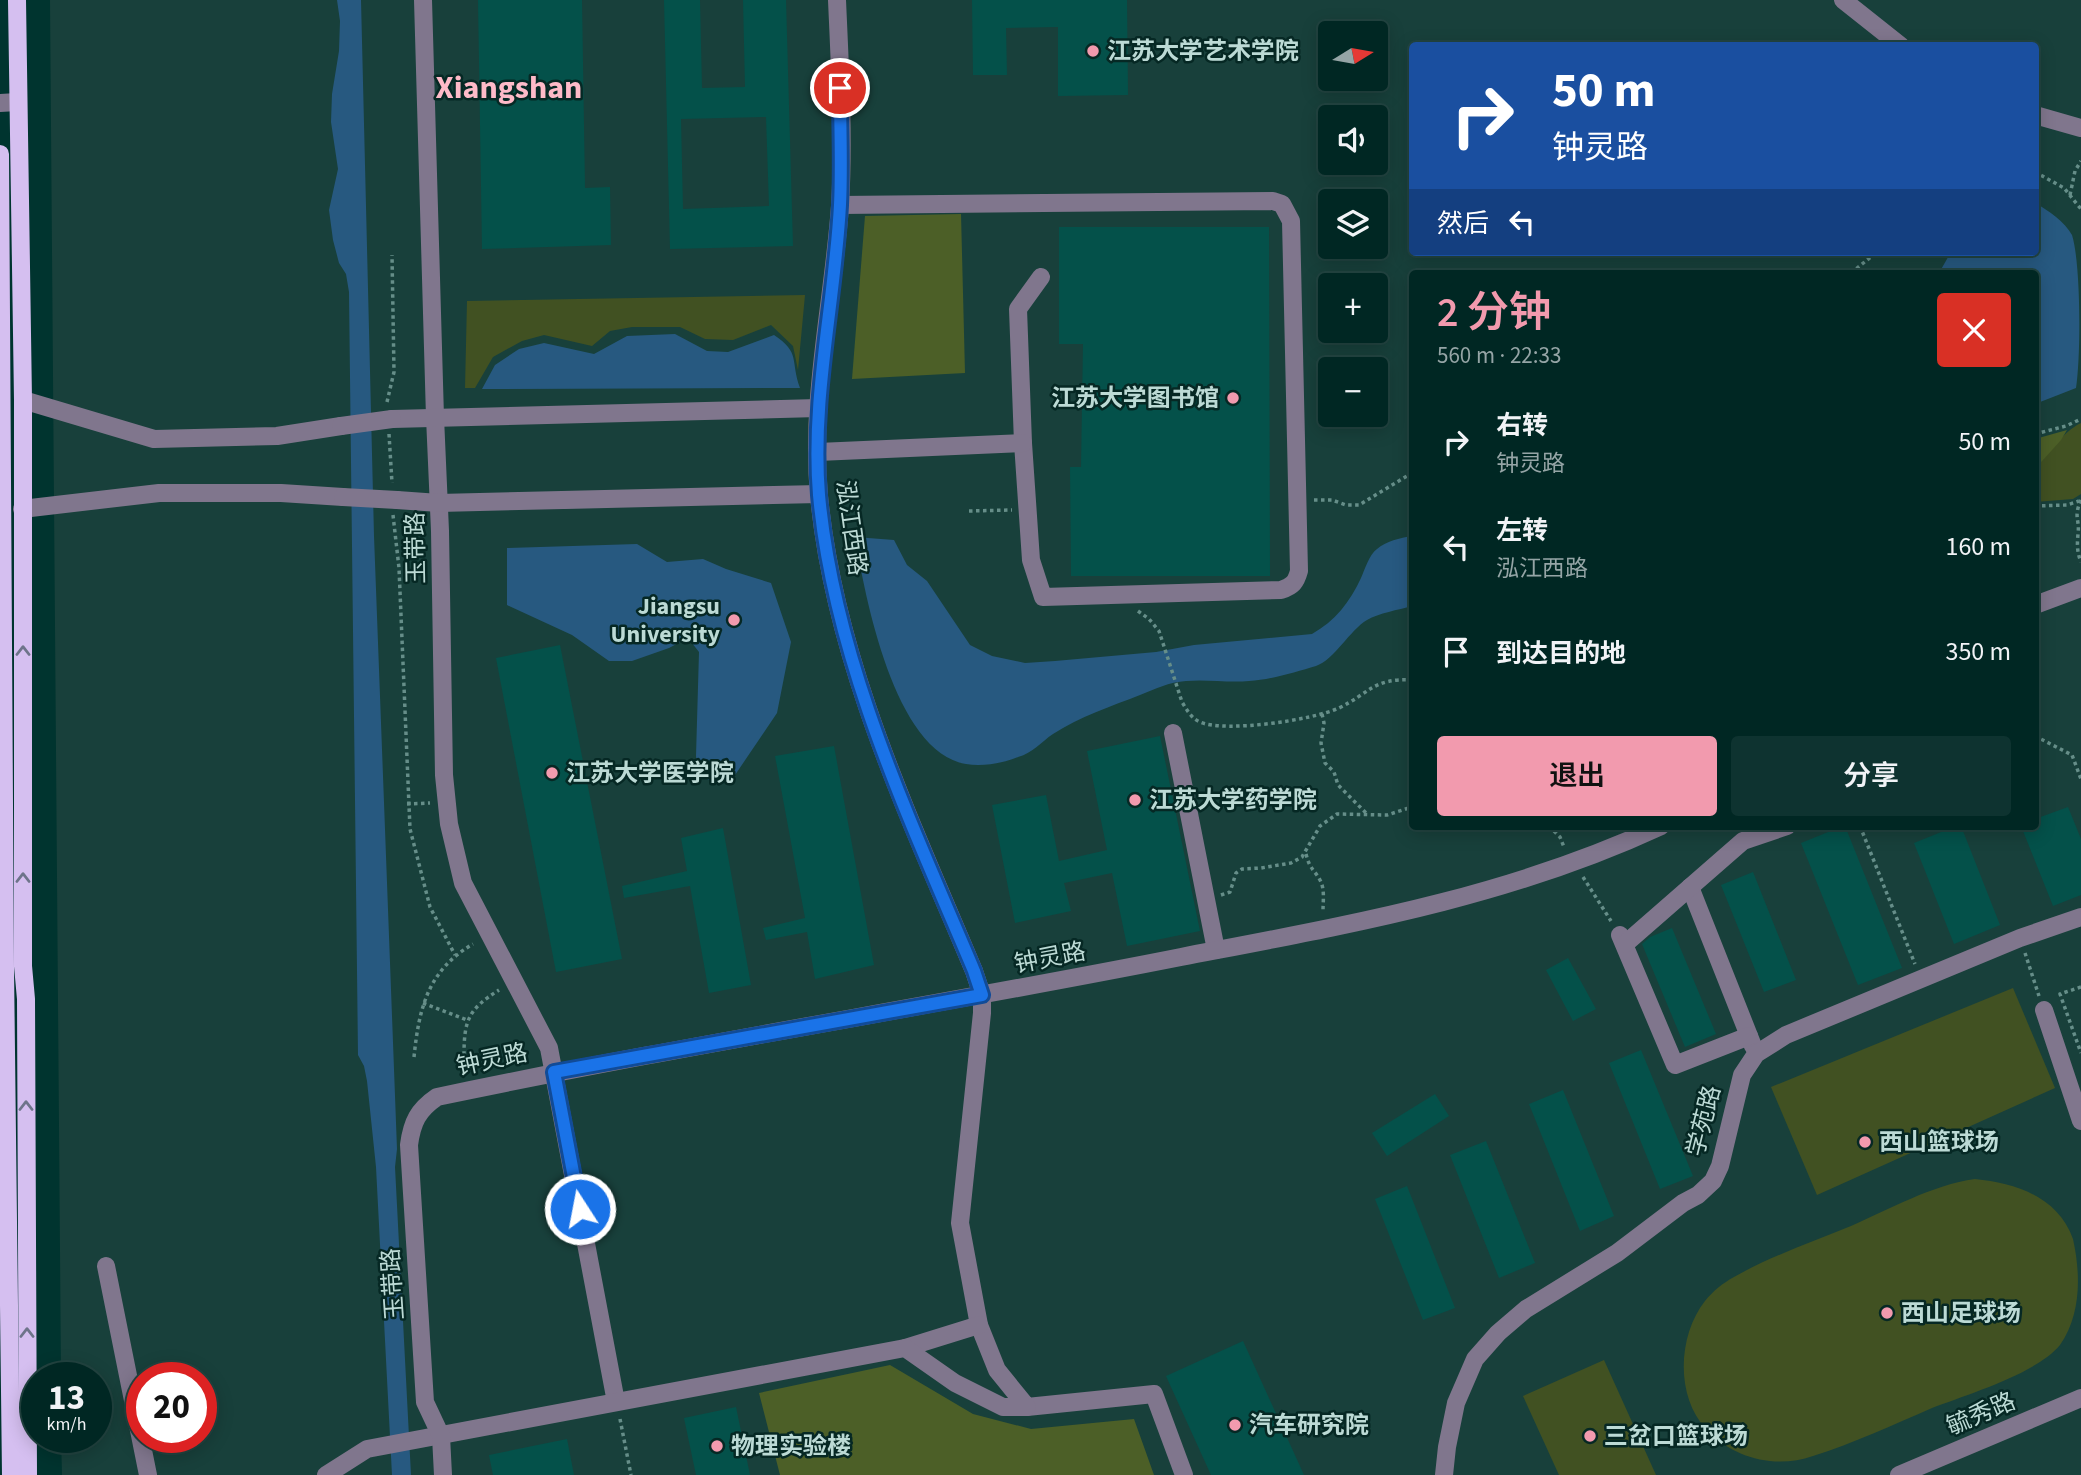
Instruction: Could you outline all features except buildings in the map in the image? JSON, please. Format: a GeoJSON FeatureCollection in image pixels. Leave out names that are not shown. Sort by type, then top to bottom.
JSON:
{"type":"FeatureCollection","features":[{"type":"Feature","properties":{"kind":"main road"},"geometry":{"type":"LineString","coordinates":[[17,0],[9,102],[23,400],[23,966],[26,999],[28,1475]]}},
{"type":"Feature","properties":{"kind":"main road"},"geometry":{"type":"LineString","coordinates":[[0,153],[2,967],[11,1475]]}},
{"type":"Feature","properties":{"kind":"main road"},"geometry":{"type":"LineString","coordinates":[[2,967],[23,966]]}},
{"type":"Feature","properties":{"kind":"main road"},"geometry":{"type":"LineString","coordinates":[[3,1000],[26,999]]}},
{"type":"Feature","properties":{"kind":"lane","name":"玉带路"},"geometry":{"type":"LineString","coordinates":[[423,0],[439,503],[444,775],[452,845],[463,883],[474,908],[549,1048],[616,1402]]}},
{"type":"Feature","properties":{"kind":"lane","name":"泓江西路"},"geometry":{"type":"LineString","coordinates":[[837,0],[840,205],[818,408],[819,494],[836,596],[862,693],[982,995]]}},
{"type":"Feature","properties":{"kind":"lane"},"geometry":{"type":"LineString","coordinates":[[1843,0],[1896,42]]}},
{"type":"Feature","properties":{"kind":"lane"},"geometry":{"type":"LineString","coordinates":[[2039,116],[2081,128]]}},
{"type":"Feature","properties":{"kind":"lane"},"geometry":{"type":"LineString","coordinates":[[840,205],[1273,201],[1282,204],[1291,221],[1299,570],[1296,581],[1290,587],[1281,590],[1043,597],[1031,560],[1018,309],[1041,277]]}},
{"type":"Feature","properties":{"kind":"lane"},"geometry":{"type":"LineString","coordinates":[[23,400],[154,439],[277,436],[389,417],[818,408]]}},
{"type":"Feature","properties":{"kind":"lane"},"geometry":{"type":"LineString","coordinates":[[818,452],[1023,443]]}},
{"type":"Feature","properties":{"kind":"lane"},"geometry":{"type":"LineString","coordinates":[[22,509],[159,493],[282,493],[394,498],[439,503],[819,494]]}},
{"type":"Feature","properties":{"kind":"lane"},"geometry":{"type":"LineString","coordinates":[[2039,604],[2081,588]]}},
{"type":"Feature","properties":{"kind":"lane"},"geometry":{"type":"LineString","coordinates":[[1173,733],[1216,950]]}},
{"type":"Feature","properties":{"kind":"lane","name":"钟灵路"},"geometry":{"type":"LineString","coordinates":[[437,1097],[554,1072],[982,995],[1438,905],[1502,887],[1651,830]]}},
{"type":"Feature","properties":{"kind":"lane"},"geometry":{"type":"LineString","coordinates":[[1749,1035],[1675,1065],[1623,939],[1690,887],[1743,841],[1775,830]]}},
{"type":"Feature","properties":{"kind":"lane"},"geometry":{"type":"LineString","coordinates":[[1690,887],[1756,1054]]}},
{"type":"Feature","properties":{"kind":"lane","name":"学苑路"},"geometry":{"type":"LineString","coordinates":[[1444,1475],[1456,1403],[1475,1359],[1498,1333],[1526,1309],[1617,1253],[1683,1203],[1698,1195],[1713,1181],[1720,1166],[1742,1075],[1756,1054],[1786,1035],[2020,938],[2081,917]]}},
{"type":"Feature","properties":{"kind":"lane"},"geometry":{"type":"LineString","coordinates":[[982,995],[960,1223],[979,1325],[997,1370],[1027,1407]]}},
{"type":"Feature","properties":{"kind":"lane"},"geometry":{"type":"LineString","coordinates":[[2044,1010],[2081,1121]]}},
{"type":"Feature","properties":{"kind":"lane","name":"玉带路"},"geometry":{"type":"LineString","coordinates":[[437,1097],[423,1107],[412,1124],[409,1145],[425,1402],[441,1436],[443,1475]]}},
{"type":"Feature","properties":{"kind":"lane"},"geometry":{"type":"LineString","coordinates":[[106,1266],[148,1475]]}},
{"type":"Feature","properties":{"kind":"lane"},"geometry":{"type":"LineString","coordinates":[[326,1475],[367,1449],[905,1349],[979,1325]]}},
{"type":"Feature","properties":{"kind":"lane"},"geometry":{"type":"LineString","coordinates":[[905,1349],[955,1383],[1003,1407],[1154,1394],[1185,1475]]}},
{"type":"Feature","properties":{"kind":"lane","name":"毓秀路"},"geometry":{"type":"LineString","coordinates":[[1899,1475],[2081,1398]]}},
{"type":"Feature","properties":{"kind":"path"},"geometry":{"type":"LineString","coordinates":[[2070,195],[2075,171],[2081,161]]}},
{"type":"Feature","properties":{"kind":"path"},"geometry":{"type":"LineString","coordinates":[[2039,174],[2057,183],[2081,208]]}},
{"type":"Feature","properties":{"kind":"path"},"geometry":{"type":"LineString","coordinates":[[392,255],[395,365],[389,417],[399,568],[407,804],[422,883],[430,907],[455,954]]}},
{"type":"Feature","properties":{"kind":"path"},"geometry":{"type":"LineString","coordinates":[[1855,270],[1872,256]]}},
{"type":"Feature","properties":{"kind":"path"},"geometry":{"type":"LineString","coordinates":[[2039,433],[2081,419]]}},
{"type":"Feature","properties":{"kind":"path"},"geometry":{"type":"LineString","coordinates":[[1297,502],[1332,500],[1346,505],[1359,505],[1409,476]]}},
{"type":"Feature","properties":{"kind":"path"},"geometry":{"type":"LineString","coordinates":[[2039,506],[2067,505],[2081,500]]}},
{"type":"Feature","properties":{"kind":"path"},"geometry":{"type":"LineString","coordinates":[[2081,500],[2076,516],[2079,531],[2076,547],[2081,562]]}},
{"type":"Feature","properties":{"kind":"path"},"geometry":{"type":"LineString","coordinates":[[969,511],[1027,509]]}},
{"type":"Feature","properties":{"kind":"path"},"geometry":{"type":"LineString","coordinates":[[1127,595],[1132,606],[1155,625],[1163,640],[1177,690],[1188,712],[1202,723],[1235,726],[1282,722],[1322,714],[1338,708],[1378,683],[1409,680]]}},
{"type":"Feature","properties":{"kind":"path"},"geometry":{"type":"LineString","coordinates":[[1322,714],[1324,723],[1321,743],[1325,763],[1334,772],[1338,785],[1368,816]]}},
{"type":"Feature","properties":{"kind":"path"},"geometry":{"type":"LineString","coordinates":[[2039,739],[2072,755],[2081,779]]}},
{"type":"Feature","properties":{"kind":"path"},"geometry":{"type":"LineString","coordinates":[[407,804],[430,803]]}},
{"type":"Feature","properties":{"kind":"path"},"geometry":{"type":"LineString","coordinates":[[1205,898],[1230,891],[1236,873],[1242,869],[1291,863],[1302,858],[1314,833],[1329,818],[1343,814],[1398,814],[1409,808]]}},
{"type":"Feature","properties":{"kind":"path"},"geometry":{"type":"LineString","coordinates":[[1553,830],[1560,837],[1565,849]]}},
{"type":"Feature","properties":{"kind":"path"},"geometry":{"type":"LineString","coordinates":[[1862,830],[1921,979]]}},
{"type":"Feature","properties":{"kind":"path"},"geometry":{"type":"LineString","coordinates":[[1306,853],[1309,866],[1322,885],[1323,913]]}},
{"type":"Feature","properties":{"kind":"path"},"geometry":{"type":"LineString","coordinates":[[1581,876],[1623,939]]}},
{"type":"Feature","properties":{"kind":"path"},"geometry":{"type":"LineString","coordinates":[[414,1057],[423,1003],[441,969],[455,954],[473,944]]}},
{"type":"Feature","properties":{"kind":"path"},"geometry":{"type":"LineString","coordinates":[[2029,963],[2044,1010]]}},
{"type":"Feature","properties":{"kind":"path"},"geometry":{"type":"LineString","coordinates":[[2081,987],[2060,994],[2081,1053]]}},
{"type":"Feature","properties":{"kind":"path"},"geometry":{"type":"LineString","coordinates":[[464,1055],[467,1020],[482,1001],[499,990]]}},
{"type":"Feature","properties":{"kind":"path"},"geometry":{"type":"LineString","coordinates":[[423,1003],[467,1020]]}},
{"type":"Feature","properties":{"kind":"path"},"geometry":{"type":"LineString","coordinates":[[616,1402],[631,1475]]}},
{"type":"Feature","properties":{"kind":"shaded area","name":"Jiangsu University"},"geometry":{"type":"Polygon","coordinates":[[[50,0],[2081,0],[2081,1475],[62,1475],[61,1453],[112,1453],[112,1362],[61,1362],[50,0]]]}},
{"type":"Feature","properties":{"kind":"green space"},"geometry":{"type":"Polygon","coordinates":[[[961,214],[965,373],[852,379],[865,216],[961,214]]]}},
{"type":"Feature","properties":{"kind":"green space"},"geometry":{"type":"Polygon","coordinates":[[[805,295],[798,370],[793,346],[771,325],[733,340],[705,339],[680,327],[632,327],[610,331],[592,346],[544,335],[522,341],[493,357],[475,388],[465,388],[467,301],[805,295]]]}},
{"type":"Feature","properties":{"kind":"green space"},"geometry":{"type":"Polygon","coordinates":[[[2081,423],[2081,494],[2073,499],[2039,502],[2039,464],[2081,423]]]}},
{"type":"Feature","properties":{"kind":"green space"},"geometry":{"type":"Polygon","coordinates":[[[2067,430],[2039,465],[2039,438],[2067,430]]]}},
{"type":"Feature","properties":{"kind":"green space","name":"西山篮球场"},"geometry":{"type":"Polygon","coordinates":[[[2013,988],[2055,1088],[1817,1195],[1771,1087],[2013,988]]]}},
{"type":"Feature","properties":{"kind":"green space","name":"西山足球场"},"geometry":{"type":"Polygon","coordinates":[[[1975,1179],[2006,1184],[2034,1195],[2057,1212],[2066,1225],[2073,1239],[2078,1280],[2072,1321],[2060,1345],[2035,1365],[2000,1382],[1873,1434],[1799,1460],[1756,1459],[1729,1448],[1706,1429],[1689,1400],[1685,1383],[1685,1348],[1696,1315],[1715,1291],[1748,1269],[1777,1256],[1927,1192],[1975,1179]]]}},
{"type":"Feature","properties":{"kind":"green space","name":"三岔口篮球场"},"geometry":{"type":"Polygon","coordinates":[[[1604,1360],[1656,1475],[1559,1475],[1523,1396],[1604,1360]]]}},
{"type":"Feature","properties":{"kind":"green space"},"geometry":{"type":"Polygon","coordinates":[[[890,1365],[973,1414],[1031,1429],[1134,1419],[1154,1475],[780,1475],[759,1393],[890,1365]]]}},
{"type":"Feature","properties":{"kind":"water"},"geometry":{"type":"Polygon","coordinates":[[[337,0],[361,0],[374,536],[397,1149],[395,1167],[411,1475],[392,1475],[376,1167],[367,1081],[358,1055],[349,292],[346,274],[339,263],[333,240],[329,210],[338,169],[331,122],[332,94],[339,51],[340,21],[337,0]]]}},
{"type":"Feature","properties":{"kind":"water"},"geometry":{"type":"Polygon","coordinates":[[[2039,205],[2056,217],[2072,235],[2075,249],[2079,288],[2076,388],[2039,402],[2039,270],[1941,270],[1949,256],[2039,256],[2039,205]]]}},
{"type":"Feature","properties":{"kind":"water"},"geometry":{"type":"Polygon","coordinates":[[[675,334],[707,351],[728,352],[774,335],[791,352],[800,388],[482,389],[495,365],[519,349],[544,343],[594,354],[627,336],[675,334]]]}},
{"type":"Feature","properties":{"kind":"water"},"geometry":{"type":"Polygon","coordinates":[[[855,537],[894,540],[907,565],[927,581],[970,645],[992,656],[1025,663],[1156,652],[1194,645],[1312,634],[1335,617],[1347,603],[1374,552],[1398,539],[1409,537],[1409,607],[1367,620],[1323,663],[1257,680],[1168,684],[1074,722],[1023,755],[999,763],[979,765],[966,764],[941,753],[920,732],[902,702],[887,668],[876,632],[855,537]]]}},
{"type":"Feature","properties":{"kind":"water"},"geometry":{"type":"Polygon","coordinates":[[[637,544],[667,562],[703,559],[771,583],[791,642],[777,713],[733,778],[712,782],[698,773],[696,756],[699,652],[688,638],[632,661],[609,661],[572,635],[507,605],[507,548],[637,544]]]}},
{"type":"Feature","properties":{"kind":"place","name":"江苏大学艺术学院"},"geometry":{"type":"Point","coordinates":[1093,51]}},
{"type":"Feature","properties":{"kind":"place","name":"江苏大学图书馆"},"geometry":{"type":"Point","coordinates":[1233,398]}},
{"type":"Feature","properties":{"kind":"place","name":"Jiangsu University"},"geometry":{"type":"Point","coordinates":[734,620]}},
{"type":"Feature","properties":{"kind":"place","name":"江苏大学医学院"},"geometry":{"type":"Point","coordinates":[552,773]}},
{"type":"Feature","properties":{"kind":"place","name":"江苏大学药学院"},"geometry":{"type":"Point","coordinates":[1135,800]}},
{"type":"Feature","properties":{"kind":"place","name":"西山篮球场"},"geometry":{"type":"Point","coordinates":[1865,1142]}},
{"type":"Feature","properties":{"kind":"place","name":"西山足球场"},"geometry":{"type":"Point","coordinates":[1887,1313]}},
{"type":"Feature","properties":{"kind":"place","name":"汽车研究院"},"geometry":{"type":"Point","coordinates":[1235,1425]}},
{"type":"Feature","properties":{"kind":"place","name":"三岔口篮球场"},"geometry":{"type":"Point","coordinates":[1590,1436]}},
{"type":"Feature","properties":{"kind":"place","name":"物理实验楼"},"geometry":{"type":"Point","coordinates":[717,1446]}},
{"type":"Feature","properties":{"kind":"district","name":"Xiangshan"},"geometry":{"type":"Point","coordinates":[509,88]}},
{"type":"Feature","properties":{"kind":"route"},"geometry":{"type":"LineString","coordinates":[[580,1209],[554,1072],[982,995],[862,693],[836,596],[823,522],[819,494],[818,408],[840,205],[840,88]]}}]}
